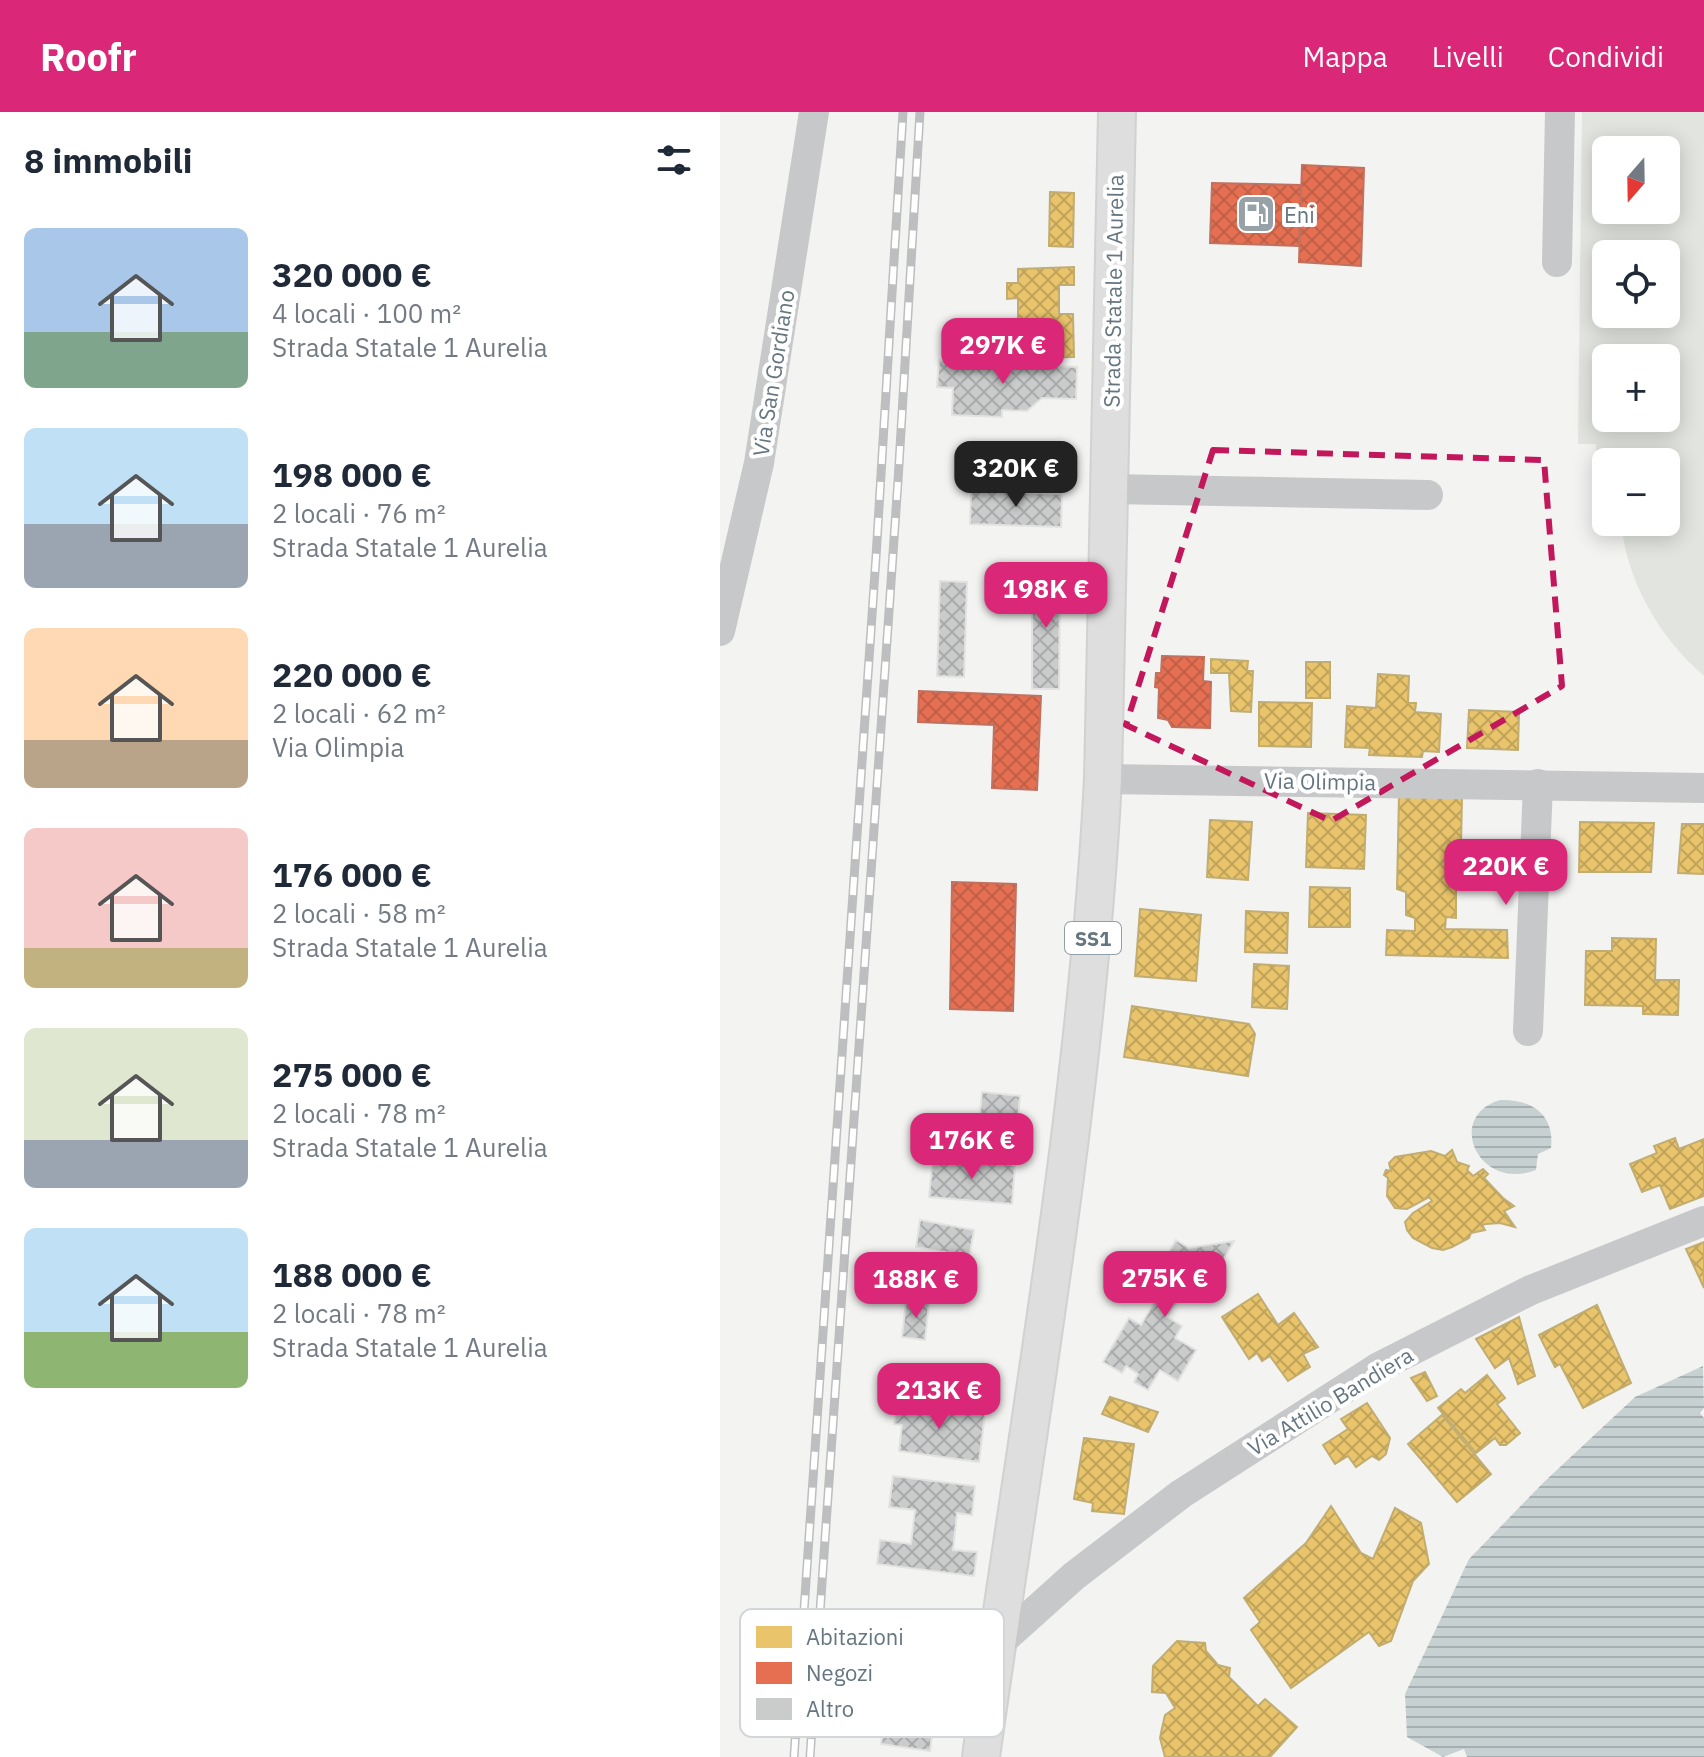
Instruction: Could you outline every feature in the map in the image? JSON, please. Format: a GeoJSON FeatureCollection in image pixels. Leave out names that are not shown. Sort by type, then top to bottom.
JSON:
{"type":"FeatureCollection","features":[{"type":"Feature","properties":{"kind":"main road","name":"Strada Statale 1 Aurelia"},"geometry":{"type":"LineString","coordinates":[[1001,1609],[1077,1089],[1098,887],[1117,112]]}},
{"type":"Feature","properties":{"kind":"main road","name":"Strada Statale 1 Aurelia"},"geometry":{"type":"LineString","coordinates":[[981,1757],[984,1737]]}},
{"type":"Feature","properties":{"kind":"street","name":"Via San Gordiano"},"geometry":{"type":"LineString","coordinates":[[720,631],[733,518],[759,463],[814,112]]}},
{"type":"Feature","properties":{"kind":"street"},"geometry":{"type":"LineString","coordinates":[[1557,262],[1560,112]]}},
{"type":"Feature","properties":{"kind":"street"},"geometry":{"type":"LineString","coordinates":[[1109,489],[1428,495]]}},
{"type":"Feature","properties":{"kind":"street","name":"Via Olimpia"},"geometry":{"type":"LineString","coordinates":[[1103,779],[1704,788]]}},
{"type":"Feature","properties":{"kind":"street"},"geometry":{"type":"LineString","coordinates":[[1528,1031],[1538,784]]}},
{"type":"Feature","properties":{"kind":"street","name":"Via Attilio Bandiera"},"geometry":{"type":"LineString","coordinates":[[1004,1639],[1074,1576],[1181,1494],[1377,1368],[1531,1290],[1704,1221]]}},
{"type":"Feature","properties":{"kind":"highlighted area"},"geometry":{"type":"Polygon","coordinates":[[[1213,450],[1544,460],[1562,686],[1331,821],[1126,725],[1213,450]]]}},
{"type":"Feature","properties":{"kind":"shaded area"},"geometry":{"type":"Polygon","coordinates":[[[1582,112],[1704,112],[1704,676],[1673,644],[1648,607],[1630,566],[1623,536],[1680,536],[1680,448],[1596,448],[1596,444],[1578,444],[1582,112]]]}},
{"type":"Feature","properties":{"kind":"shaded area"},"geometry":{"type":"Polygon","coordinates":[[[1500,1100],[1522,1102],[1545,1118],[1551,1148],[1538,1154],[1536,1170],[1516,1174],[1498,1171],[1485,1162],[1476,1150],[1472,1135],[1474,1121],[1483,1109],[1500,1100]]]}},
{"type":"Feature","properties":{"kind":"shaded area"},"geometry":{"type":"Polygon","coordinates":[[[1703,1366],[1704,1408],[1700,1413],[1704,1418],[1704,1757],[1467,1757],[1464,1749],[1443,1757],[1407,1737],[1405,1694],[1469,1559],[1544,1482],[1635,1397],[1703,1366]]]}},
{"type":"Feature","properties":{"kind":"building: Abitazioni"},"geometry":{"type":"Polygon","coordinates":[[[1050,192],[1074,193],[1073,247],[1049,246],[1050,192]]]}},
{"type":"Feature","properties":{"kind":"building: Abitazioni"},"geometry":{"type":"Polygon","coordinates":[[[1074,267],[1074,285],[1059,285],[1059,314],[1073,314],[1074,357],[1029,358],[1029,333],[1018,333],[1018,298],[1007,299],[1007,283],[1018,283],[1018,269],[1074,267]]]}},
{"type":"Feature","properties":{"kind":"building: Abitazioni"},"geometry":{"type":"Polygon","coordinates":[[[1211,659],[1248,661],[1247,671],[1253,671],[1251,712],[1231,711],[1229,673],[1211,673],[1211,659]]]}},
{"type":"Feature","properties":{"kind":"building: Abitazioni"},"geometry":{"type":"Polygon","coordinates":[[[1306,662],[1330,662],[1330,698],[1306,698],[1306,662]]]}},
{"type":"Feature","properties":{"kind":"building: Abitazioni"},"geometry":{"type":"Polygon","coordinates":[[[1378,674],[1409,676],[1408,703],[1416,703],[1415,712],[1441,714],[1439,752],[1423,751],[1422,757],[1369,755],[1370,748],[1345,747],[1347,706],[1376,708],[1378,674]]]}},
{"type":"Feature","properties":{"kind":"building: Abitazioni"},"geometry":{"type":"Polygon","coordinates":[[[1259,702],[1312,703],[1311,747],[1259,746],[1259,702]]]}},
{"type":"Feature","properties":{"kind":"building: Abitazioni"},"geometry":{"type":"Polygon","coordinates":[[[1469,710],[1519,712],[1518,750],[1467,748],[1469,710]]]}},
{"type":"Feature","properties":{"kind":"building: Abitazioni"},"geometry":{"type":"Polygon","coordinates":[[[1399,795],[1462,798],[1461,844],[1448,844],[1447,882],[1456,882],[1456,918],[1446,917],[1445,929],[1507,930],[1508,958],[1386,955],[1387,930],[1415,931],[1415,918],[1406,915],[1406,892],[1397,889],[1399,795]]]}},
{"type":"Feature","properties":{"kind":"building: Abitazioni"},"geometry":{"type":"Polygon","coordinates":[[[1308,813],[1366,815],[1364,869],[1306,867],[1308,813]]]}},
{"type":"Feature","properties":{"kind":"building: Abitazioni"},"geometry":{"type":"Polygon","coordinates":[[[1210,820],[1252,822],[1248,880],[1207,877],[1210,820]]]}},
{"type":"Feature","properties":{"kind":"building: Abitazioni"},"geometry":{"type":"Polygon","coordinates":[[[1580,822],[1654,823],[1651,872],[1579,872],[1580,822]]]}},
{"type":"Feature","properties":{"kind":"building: Abitazioni"},"geometry":{"type":"Polygon","coordinates":[[[1682,824],[1704,824],[1704,874],[1678,873],[1682,824]]]}},
{"type":"Feature","properties":{"kind":"building: Abitazioni"},"geometry":{"type":"Polygon","coordinates":[[[1310,887],[1350,888],[1350,927],[1309,927],[1310,887]]]}},
{"type":"Feature","properties":{"kind":"building: Abitazioni"},"geometry":{"type":"Polygon","coordinates":[[[1140,909],[1201,915],[1196,981],[1135,976],[1140,909]]]}},
{"type":"Feature","properties":{"kind":"building: Abitazioni"},"geometry":{"type":"Polygon","coordinates":[[[1246,911],[1288,913],[1287,953],[1245,952],[1246,911]]]}},
{"type":"Feature","properties":{"kind":"building: Abitazioni"},"geometry":{"type":"Polygon","coordinates":[[[1612,938],[1656,939],[1655,980],[1679,980],[1678,1015],[1643,1014],[1643,1006],[1585,1005],[1586,951],[1612,951],[1612,938]]]}},
{"type":"Feature","properties":{"kind":"building: Abitazioni"},"geometry":{"type":"Polygon","coordinates":[[[1254,964],[1289,966],[1287,1009],[1252,1007],[1254,964]]]}},
{"type":"Feature","properties":{"kind":"building: Abitazioni"},"geometry":{"type":"Polygon","coordinates":[[[1132,1006],[1249,1024],[1255,1034],[1248,1076],[1124,1057],[1132,1006]]]}},
{"type":"Feature","properties":{"kind":"building: Abitazioni"},"geometry":{"type":"Polygon","coordinates":[[[1675,1138],[1679,1149],[1704,1139],[1704,1196],[1670,1209],[1660,1185],[1642,1192],[1630,1164],[1657,1153],[1654,1146],[1675,1138]]]}},
{"type":"Feature","properties":{"kind":"building: Abitazioni"},"geometry":{"type":"Polygon","coordinates":[[[1452,1150],[1457,1162],[1469,1166],[1467,1170],[1473,1176],[1483,1169],[1488,1174],[1484,1178],[1514,1206],[1504,1211],[1515,1227],[1500,1223],[1482,1225],[1485,1230],[1471,1233],[1469,1238],[1443,1250],[1413,1238],[1407,1230],[1405,1222],[1432,1201],[1429,1197],[1407,1209],[1395,1208],[1387,1196],[1388,1178],[1384,1175],[1386,1170],[1391,1171],[1389,1163],[1395,1157],[1431,1151],[1445,1156],[1452,1150]]]}},
{"type":"Feature","properties":{"kind":"building: Abitazioni"},"geometry":{"type":"Polygon","coordinates":[[[1704,1242],[1704,1288],[1686,1249],[1704,1242]]]}},
{"type":"Feature","properties":{"kind":"building: Abitazioni"},"geometry":{"type":"Polygon","coordinates":[[[1258,1294],[1278,1325],[1294,1313],[1318,1347],[1303,1354],[1310,1367],[1288,1381],[1270,1356],[1262,1361],[1257,1353],[1249,1359],[1222,1317],[1258,1294]]]}},
{"type":"Feature","properties":{"kind":"building: Abitazioni"},"geometry":{"type":"Polygon","coordinates":[[[1597,1305],[1631,1383],[1583,1408],[1560,1364],[1555,1367],[1539,1335],[1597,1305]]]}},
{"type":"Feature","properties":{"kind":"building: Abitazioni"},"geometry":{"type":"Polygon","coordinates":[[[1519,1317],[1535,1376],[1518,1384],[1509,1358],[1495,1368],[1476,1339],[1519,1317]]]}},
{"type":"Feature","properties":{"kind":"building: Abitazioni"},"geometry":{"type":"Polygon","coordinates":[[[1425,1372],[1437,1396],[1427,1401],[1411,1378],[1425,1372]]]}},
{"type":"Feature","properties":{"kind":"building: Abitazioni"},"geometry":{"type":"Polygon","coordinates":[[[1487,1375],[1505,1398],[1497,1404],[1520,1433],[1506,1445],[1500,1445],[1495,1438],[1476,1453],[1438,1408],[1461,1389],[1465,1393],[1487,1375]]]}},
{"type":"Feature","properties":{"kind":"building: Abitazioni"},"geometry":{"type":"Polygon","coordinates":[[[1110,1397],[1158,1412],[1148,1432],[1102,1414],[1110,1397]]]}},
{"type":"Feature","properties":{"kind":"building: Abitazioni"},"geometry":{"type":"Polygon","coordinates":[[[1367,1403],[1390,1438],[1386,1454],[1379,1460],[1372,1456],[1356,1467],[1348,1456],[1335,1464],[1323,1445],[1348,1429],[1341,1419],[1367,1403]]]}},
{"type":"Feature","properties":{"kind":"building: Abitazioni"},"geometry":{"type":"Polygon","coordinates":[[[1442,1415],[1491,1474],[1457,1502],[1408,1444],[1442,1415]]]}},
{"type":"Feature","properties":{"kind":"building: Abitazioni"},"geometry":{"type":"Polygon","coordinates":[[[1084,1438],[1134,1444],[1124,1514],[1092,1511],[1093,1503],[1074,1499],[1084,1438]]]}},
{"type":"Feature","properties":{"kind":"building: Abitazioni"},"geometry":{"type":"Polygon","coordinates":[[[1331,1506],[1361,1553],[1373,1559],[1395,1508],[1421,1523],[1429,1564],[1413,1581],[1391,1641],[1379,1646],[1369,1632],[1291,1688],[1251,1630],[1260,1622],[1244,1598],[1306,1543],[1331,1506]]]}},
{"type":"Feature","properties":{"kind":"building: Abitazioni"},"geometry":{"type":"Polygon","coordinates":[[[1177,1641],[1205,1643],[1206,1651],[1218,1665],[1230,1668],[1229,1677],[1258,1706],[1265,1699],[1297,1727],[1270,1757],[1165,1757],[1160,1738],[1162,1728],[1165,1715],[1175,1708],[1166,1693],[1152,1692],[1153,1666],[1177,1641]]]}},
{"type":"Feature","properties":{"kind":"building: Negozi"},"geometry":{"type":"Polygon","coordinates":[[[1302,165],[1364,168],[1361,266],[1299,262],[1302,165]]]}},
{"type":"Feature","properties":{"kind":"building: Negozi","name":"Eni"},"geometry":{"type":"Polygon","coordinates":[[[1212,183],[1301,185],[1299,246],[1210,243],[1212,183]]]}},
{"type":"Feature","properties":{"kind":"building: Negozi"},"geometry":{"type":"Polygon","coordinates":[[[1162,656],[1204,657],[1203,681],[1211,682],[1210,728],[1172,727],[1168,720],[1158,718],[1159,688],[1155,687],[1156,673],[1161,673],[1162,656]]]}},
{"type":"Feature","properties":{"kind":"building: Negozi"},"geometry":{"type":"Polygon","coordinates":[[[919,691],[1041,696],[1037,790],[992,788],[994,725],[918,722],[919,691]]]}},
{"type":"Feature","properties":{"kind":"building: Negozi"},"geometry":{"type":"Polygon","coordinates":[[[952,882],[1016,884],[1013,1011],[950,1009],[952,882]]]}},
{"type":"Feature","properties":{"kind":"building: Altro"},"geometry":{"type":"Polygon","coordinates":[[[939,360],[1077,367],[1076,399],[1042,398],[1027,411],[1002,410],[1002,417],[952,415],[953,388],[937,387],[939,360]]]}},
{"type":"Feature","properties":{"kind":"building: Altro"},"geometry":{"type":"Polygon","coordinates":[[[971,491],[1062,494],[1061,527],[970,524],[971,491]]]}},
{"type":"Feature","properties":{"kind":"building: Altro"},"geometry":{"type":"Polygon","coordinates":[[[1032,572],[1060,572],[1059,689],[1032,689],[1032,572]]]}},
{"type":"Feature","properties":{"kind":"building: Altro"},"geometry":{"type":"Polygon","coordinates":[[[940,581],[967,582],[964,677],[937,676],[940,581]]]}},
{"type":"Feature","properties":{"kind":"building: Altro"},"geometry":{"type":"Polygon","coordinates":[[[982,1092],[1020,1096],[1015,1147],[977,1144],[982,1092]]]}},
{"type":"Feature","properties":{"kind":"building: Altro"},"geometry":{"type":"Polygon","coordinates":[[[933,1157],[1015,1165],[1012,1204],[929,1197],[933,1157]]]}},
{"type":"Feature","properties":{"kind":"building: Altro"},"geometry":{"type":"Polygon","coordinates":[[[920,1220],[974,1230],[967,1270],[954,1268],[956,1254],[916,1247],[920,1220]]]}},
{"type":"Feature","properties":{"kind":"building: Altro"},"geometry":{"type":"Polygon","coordinates":[[[1176,1240],[1189,1248],[1234,1241],[1216,1272],[1205,1265],[1185,1299],[1180,1296],[1167,1317],[1182,1326],[1175,1338],[1196,1350],[1178,1381],[1160,1370],[1148,1390],[1134,1382],[1138,1374],[1126,1366],[1122,1373],[1103,1362],[1129,1318],[1141,1325],[1172,1272],[1161,1266],[1176,1240]]]}},
{"type":"Feature","properties":{"kind":"building: Altro"},"geometry":{"type":"Polygon","coordinates":[[[906,1301],[929,1303],[925,1340],[902,1337],[906,1301]]]}},
{"type":"Feature","properties":{"kind":"building: Altro"},"geometry":{"type":"Polygon","coordinates":[[[899,1394],[915,1396],[914,1404],[985,1414],[979,1462],[899,1451],[902,1425],[894,1424],[899,1394]]]}},
{"type":"Feature","properties":{"kind":"building: Altro"},"geometry":{"type":"Polygon","coordinates":[[[893,1476],[975,1486],[972,1515],[957,1513],[953,1550],[977,1552],[974,1576],[877,1564],[880,1540],[911,1544],[915,1510],[889,1507],[893,1476]]]}},
{"type":"Feature","properties":{"kind":"building: Altro"},"geometry":{"type":"Polygon","coordinates":[[[882,1737],[932,1737],[930,1751],[881,1744],[882,1737]]]}},
{"type":"Feature","properties":{"kind":"railway"},"geometry":{"type":"LineString","coordinates":[[804,1609],[903,112]]}},
{"type":"Feature","properties":{"kind":"railway"},"geometry":{"type":"LineString","coordinates":[[820,1609],[898,481],[920,112]]}},
{"type":"Feature","properties":{"kind":"railway"},"geometry":{"type":"LineString","coordinates":[[794,1757],[795,1737]]}},
{"type":"Feature","properties":{"kind":"railway"},"geometry":{"type":"LineString","coordinates":[[810,1757],[811,1737]]}},
{"type":"Feature","properties":{"kind":"place","name":"Eni"},"geometry":{"type":"Point","coordinates":[1256,214]}}]}
